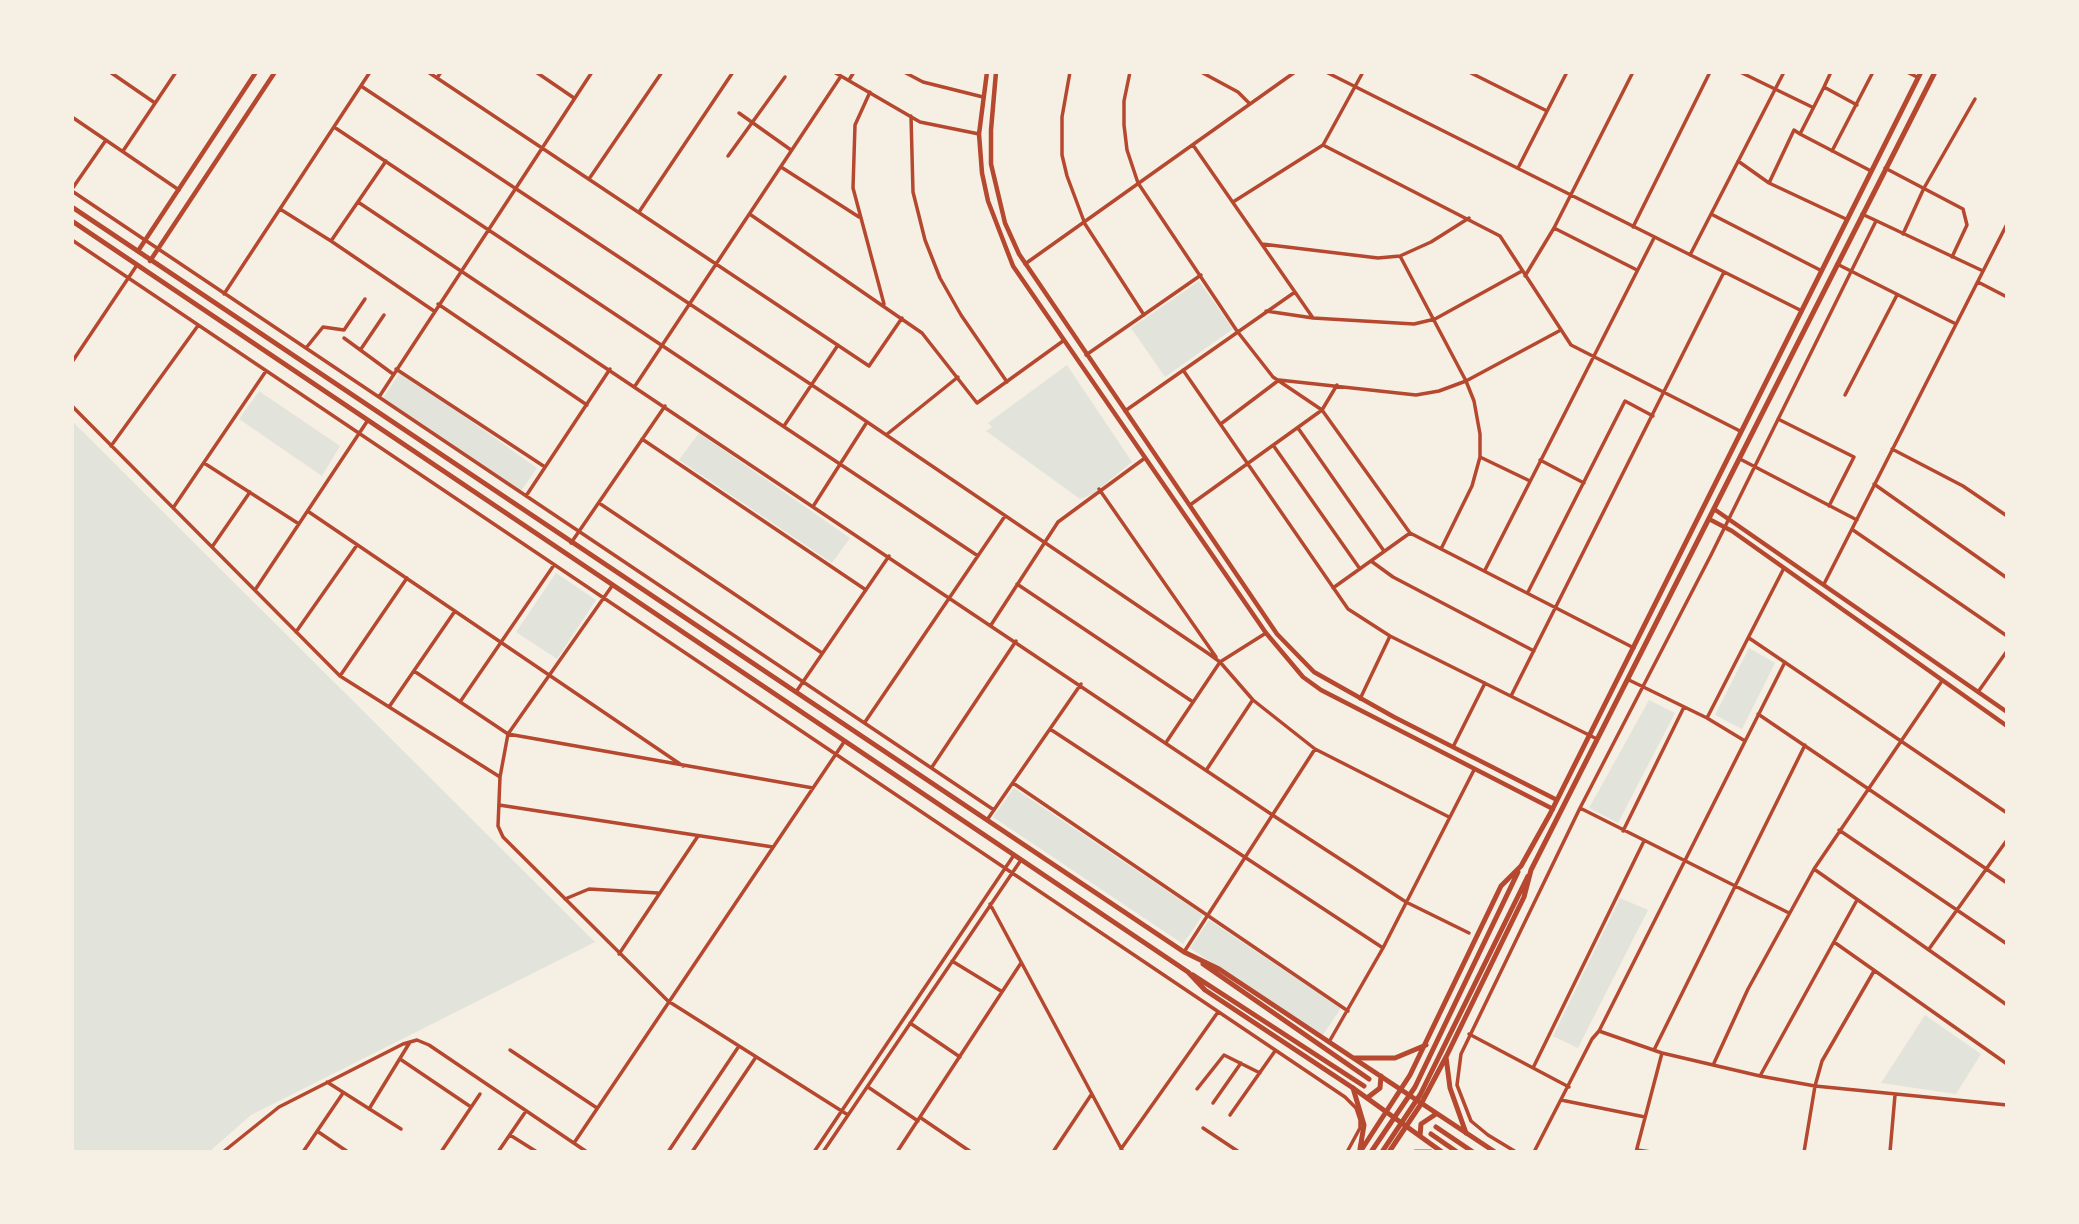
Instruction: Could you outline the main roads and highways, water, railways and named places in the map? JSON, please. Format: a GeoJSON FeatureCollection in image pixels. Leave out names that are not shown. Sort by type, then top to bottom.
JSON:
{"type":"FeatureCollection","features":[{"type":"Feature","properties":{"kind":"main road"},"geometry":{"type":"LineString","coordinates":[[1382,1152],[1420,1095],[1516,895],[1599,739],[1885,168],[1936,72]]}},
{"type":"Feature","properties":{"kind":"main road"},"geometry":{"type":"LineString","coordinates":[[1371,1152],[1415,1087],[1508,891],[1553,809],[1920,75]]}},
{"type":"Feature","properties":{"kind":"main road"},"geometry":{"type":"LineString","coordinates":[[1866,180],[1876,186]]}},
{"type":"Feature","properties":{"kind":"main road"},"geometry":{"type":"LineString","coordinates":[[72,207],[1184,953],[1219,968],[1495,1152]]}},
{"type":"Feature","properties":{"kind":"main road"},"geometry":{"type":"LineString","coordinates":[[72,221],[1188,972],[1364,1086]]}},
{"type":"Feature","properties":{"kind":"main road"},"geometry":{"type":"LineString","coordinates":[[221,322],[227,312]]}},
{"type":"Feature","properties":{"kind":"main road"},"geometry":{"type":"LineString","coordinates":[[239,334],[245,324]]}},
{"type":"Feature","properties":{"kind":"main road"},"geometry":{"type":"LineString","coordinates":[[872,759],[880,748]]}},
{"type":"Feature","properties":{"kind":"main road"},"geometry":{"type":"LineString","coordinates":[[887,769],[894,758]]}},
{"type":"Feature","properties":{"kind":"main road"},"geometry":{"type":"LineString","coordinates":[[1360,1152],[1402,1091],[1501,886],[1521,866]]}},
{"type":"Feature","properties":{"kind":"main road"},"geometry":{"type":"LineString","coordinates":[[1389,1152],[1421,1104],[1446,1058],[1524,897],[1531,870]]}},
{"type":"Feature","properties":{"kind":"main road"},"geometry":{"type":"LineString","coordinates":[[1198,960],[1216,976],[1369,1079]]}},
{"type":"Feature","properties":{"kind":"main road"},"geometry":{"type":"LineString","coordinates":[[1188,972],[1205,990],[1353,1088],[1442,1152]]}},
{"type":"Feature","properties":{"kind":"main road"},"geometry":{"type":"LineString","coordinates":[[1355,1059],[1395,1058],[1426,1045]]}},
{"type":"Feature","properties":{"kind":"main road"},"geometry":{"type":"LineString","coordinates":[[1446,1058],[1447,1072],[1465,1130]]}},
{"type":"Feature","properties":{"kind":"main road"},"geometry":{"type":"LineString","coordinates":[[1367,1098],[1380,1088],[1381,1076]]}},
{"type":"Feature","properties":{"kind":"main road"},"geometry":{"type":"LineString","coordinates":[[1353,1088],[1364,1125],[1360,1152]]}},
{"type":"Feature","properties":{"kind":"main road"},"geometry":{"type":"LineString","coordinates":[[1420,1136],[1421,1124],[1436,1114]]}},
{"type":"Feature","properties":{"kind":"main road"},"geometry":{"type":"LineString","coordinates":[[1436,1127],[1473,1152]]}},
{"type":"Feature","properties":{"kind":"main road"},"geometry":{"type":"LineString","coordinates":[[1431,1134],[1457,1152]]}},
{"type":"Feature","properties":{"kind":"main road"},"geometry":{"type":"LineString","coordinates":[[1415,1152],[1431,1152]]}}]}
